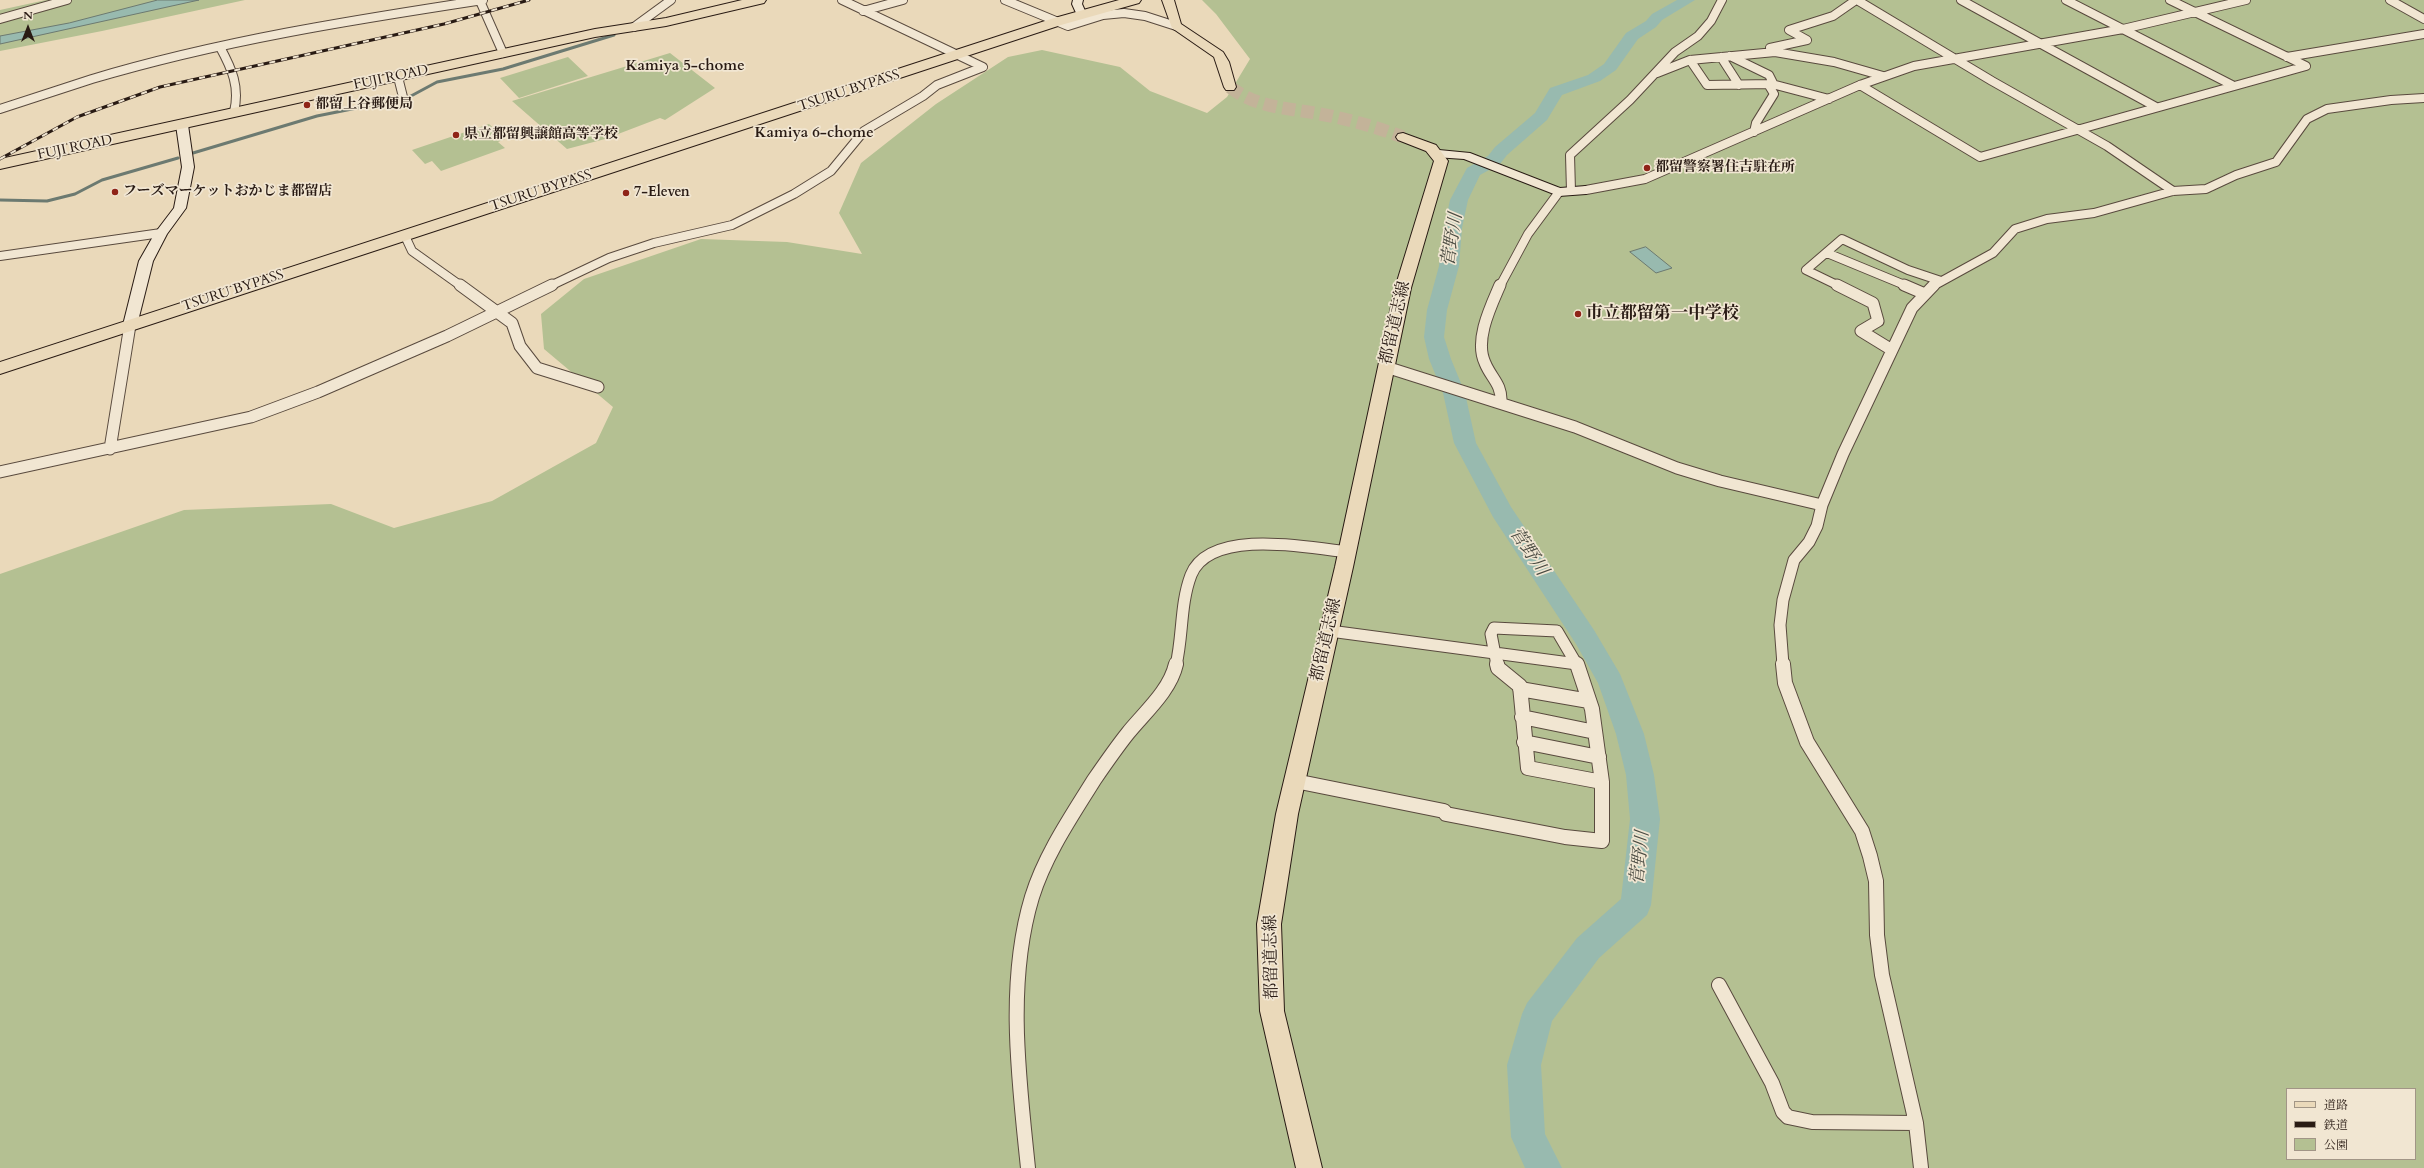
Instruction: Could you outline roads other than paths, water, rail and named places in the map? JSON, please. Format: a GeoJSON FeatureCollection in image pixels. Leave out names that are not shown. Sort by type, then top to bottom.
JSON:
{"type":"FeatureCollection","features":[{"type":"Feature","properties":{"kind":"highway","name":"FUJI ROAD"},"geometry":{"type":"LineString","coordinates":[[0,164],[503,54],[634,27],[666,22],[759,0]]}},
{"type":"Feature","properties":{"kind":"highway"},"geometry":{"type":"LineString","coordinates":[[1080,7],[1134,0]]}},
{"type":"Feature","properties":{"kind":"highway","name":"TSURU BYPASS"},"geometry":{"type":"LineString","coordinates":[[0,368],[1056,22],[1080,7]]}},
{"type":"Feature","properties":{"kind":"main road"},"geometry":{"type":"LineString","coordinates":[[1169,2],[1176,26],[1219,55],[1223,62],[1230,88]]}},
{"type":"Feature","properties":{"kind":"main road"},"geometry":{"type":"LineString","coordinates":[[1404,136],[1439,154]]}},
{"type":"Feature","properties":{"kind":"main road","name":"都留道志線"},"geometry":{"type":"LineString","coordinates":[[1309,1168],[1283,1063],[1274,1018],[1268,956],[1269,924],[1274,883],[1295,781],[1330,631],[1403,288],[1441,161],[1439,154]]}},
{"type":"Feature","properties":{"kind":"street"},"geometry":{"type":"LineString","coordinates":[[0,19],[67,0]]}},
{"type":"Feature","properties":{"kind":"street"},"geometry":{"type":"LineString","coordinates":[[0,109],[93,79],[220,47],[372,17],[481,0],[503,54]]}},
{"type":"Feature","properties":{"kind":"street"},"geometry":{"type":"LineString","coordinates":[[634,27],[671,0]]}},
{"type":"Feature","properties":{"kind":"street"},"geometry":{"type":"LineString","coordinates":[[0,472],[26,464],[110,449],[251,417],[318,392],[498,312],[609,258],[654,243],[732,225],[794,194],[831,172],[864,131],[937,86],[983,67],[960,54],[863,11],[843,0]]}},
{"type":"Feature","properties":{"kind":"street"},"geometry":{"type":"LineString","coordinates":[[863,11],[903,0]]}},
{"type":"Feature","properties":{"kind":"street"},"geometry":{"type":"LineString","coordinates":[[1005,0],[1068,26],[1103,15],[1128,13],[1145,16],[1176,26]]}},
{"type":"Feature","properties":{"kind":"street"},"geometry":{"type":"LineString","coordinates":[[1501,402],[1503,392],[1484,363],[1482,354],[1483,335],[1497,294],[1518,251],[1565,191],[1570,155],[1657,73],[1675,52],[1698,36],[1707,26],[1722,0]]}},
{"type":"Feature","properties":{"kind":"street"},"geometry":{"type":"LineString","coordinates":[[1767,52],[1765,49],[1808,40],[1789,30],[1828,19],[1849,8],[1857,0],[1954,59],[2079,130],[2148,172],[2174,191]]}},
{"type":"Feature","properties":{"kind":"street"},"geometry":{"type":"LineString","coordinates":[[1961,0],[2156,107]]}},
{"type":"Feature","properties":{"kind":"street"},"geometry":{"type":"LineString","coordinates":[[2066,0],[2232,85]]}},
{"type":"Feature","properties":{"kind":"street"},"geometry":{"type":"LineString","coordinates":[[1860,85],[1980,157],[2079,130],[2232,85],[2306,66],[2170,0]]}},
{"type":"Feature","properties":{"kind":"street"},"geometry":{"type":"LineString","coordinates":[[1439,154],[1466,156],[1565,191],[1612,187],[1645,179],[1860,85],[1914,66],[2123,29],[2198,13],[2246,0]]}},
{"type":"Feature","properties":{"kind":"street"},"geometry":{"type":"LineString","coordinates":[[2390,0],[2424,19]]}},
{"type":"Feature","properties":{"kind":"street"},"geometry":{"type":"LineString","coordinates":[[2286,57],[2424,34]]}},
{"type":"Feature","properties":{"kind":"street"},"geometry":{"type":"LineString","coordinates":[[220,47],[234,73],[239,98],[234,112]]}},
{"type":"Feature","properties":{"kind":"street"},"geometry":{"type":"LineString","coordinates":[[1657,73],[1690,60],[1767,52],[1809,56],[1883,76]]}},
{"type":"Feature","properties":{"kind":"street"},"geometry":{"type":"LineString","coordinates":[[1730,56],[1769,75],[1774,94],[1756,123],[1754,132]]}},
{"type":"Feature","properties":{"kind":"street"},"geometry":{"type":"LineString","coordinates":[[1721,57],[1739,85]]}},
{"type":"Feature","properties":{"kind":"street"},"geometry":{"type":"LineString","coordinates":[[1690,60],[1707,85],[1771,85],[1829,99]]}},
{"type":"Feature","properties":{"kind":"street"},"geometry":{"type":"LineString","coordinates":[[398,77],[403,97]]}},
{"type":"Feature","properties":{"kind":"street"},"geometry":{"type":"LineString","coordinates":[[1921,1168],[1916,1123],[1898,1036],[1882,975],[1877,935],[1876,881],[1862,831],[1807,742],[1785,683],[1780,625],[1787,579],[1794,560],[1809,542],[1816,526],[1822,505],[1843,454],[1912,308],[1933,286],[1992,253],[2015,229],[2047,219],[2094,213],[2174,191],[2206,189],[2236,175],[2276,162],[2307,119],[2327,108],[2391,100],[2424,98]]}},
{"type":"Feature","properties":{"kind":"street"},"geometry":{"type":"LineString","coordinates":[[110,449],[130,325],[146,261],[161,233],[180,208],[188,167],[182,124]]}},
{"type":"Feature","properties":{"kind":"street"},"geometry":{"type":"LineString","coordinates":[[0,256],[161,233]]}},
{"type":"Feature","properties":{"kind":"street"},"geometry":{"type":"LineString","coordinates":[[405,236],[412,251],[512,323],[520,346],[537,368],[598,387]]}},
{"type":"Feature","properties":{"kind":"street"},"geometry":{"type":"LineString","coordinates":[[1892,350],[1861,331],[1878,321],[1873,303],[1806,270],[1827,253],[1842,238],[1908,270],[1941,281]]}},
{"type":"Feature","properties":{"kind":"street"},"geometry":{"type":"LineString","coordinates":[[1827,253],[1925,294]]}},
{"type":"Feature","properties":{"kind":"street"},"geometry":{"type":"LineString","coordinates":[[1893,281],[1908,270]]}},
{"type":"Feature","properties":{"kind":"street"},"geometry":{"type":"LineString","coordinates":[[1386,367],[1501,402],[1614,441],[1677,468],[1720,482],[1822,505]]}},
{"type":"Feature","properties":{"kind":"street"},"geometry":{"type":"LineString","coordinates":[[1028,1168],[1021,1104],[1018,1037],[1020,981],[1025,935],[1032,899],[1077,807],[1118,745],[1164,687],[1174,669],[1189,581],[1197,564],[1205,555],[1216,551],[1251,546],[1295,547],[1347,552]]}},
{"type":"Feature","properties":{"kind":"street"},"geometry":{"type":"LineString","coordinates":[[1295,781],[1444,811],[1446,814],[1454,816],[1565,837],[1602,841],[1604,804],[1602,782],[1599,757],[1590,701],[1576,664],[1556,631],[1494,628],[1491,634],[1498,668],[1520,686],[1524,742],[1528,768],[1602,782]]}},
{"type":"Feature","properties":{"kind":"street"},"geometry":{"type":"LineString","coordinates":[[1330,631],[1495,651],[1576,664]]}},
{"type":"Feature","properties":{"kind":"street"},"geometry":{"type":"LineString","coordinates":[[1520,690],[1590,701]]}},
{"type":"Feature","properties":{"kind":"street"},"geometry":{"type":"LineString","coordinates":[[1522,717],[1595,732]]}},
{"type":"Feature","properties":{"kind":"street"},"geometry":{"type":"LineString","coordinates":[[1524,742],[1599,757]]}},
{"type":"Feature","properties":{"kind":"street"},"geometry":{"type":"LineString","coordinates":[[1719,985],[1772,1083],[1783,1112],[1788,1117],[1812,1122],[1916,1123]]}},
{"type":"Feature","properties":{"kind":"water"},"geometry":{"type":"Polygon","coordinates":[[[158,0],[199,0],[0,44],[0,36],[69,23],[158,0]]]}},
{"type":"Feature","properties":{"kind":"water"},"geometry":{"type":"Polygon","coordinates":[[[1646,247],[1672,268],[1656,273],[1630,252],[1646,247]]]}},
{"type":"Feature","properties":{"kind":"waterway","name":"菅野川"},"geometry":{"type":"LineString","coordinates":[[1544,1168],[1528,1137],[1524,1065],[1538,1014],[1588,948],[1636,905],[1645,819],[1640,775],[1630,734],[1611,681],[1585,637],[1501,511],[1465,443],[1454,393],[1440,359],[1434,337],[1437,310],[1449,266],[1453,228],[1459,200],[1473,172],[1494,160],[1501,151],[1541,116],[1556,92],[1594,78],[1610,67],[1626,42],[1632,36],[1651,24],[1657,17],[1688,0]]}},
{"type":"Feature","properties":{"kind":"waterway"},"geometry":{"type":"LineString","coordinates":[[193,153],[317,116],[397,100],[411,96],[437,82],[503,69],[614,35]]}},
{"type":"Feature","properties":{"kind":"waterway"},"geometry":{"type":"LineString","coordinates":[[0,200],[47,201],[75,194],[102,180],[178,158]]}},
{"type":"Feature","properties":{"kind":"tunnel"},"geometry":{"type":"LineString","coordinates":[[1230,87],[1240,94],[1262,103],[1341,118],[1403,137]]}},
{"type":"Feature","properties":{"kind":"railway"},"geometry":{"type":"LineString","coordinates":[[0,159],[77,117],[160,87],[444,24],[529,0]]}},
{"type":"Feature","properties":{"kind":"place","name":"都留上谷郵便局"},"geometry":{"type":"Point","coordinates":[307,105]}},
{"type":"Feature","properties":{"kind":"place","name":"県立都留興譲館高等学校"},"geometry":{"type":"Point","coordinates":[456,135]}},
{"type":"Feature","properties":{"kind":"place","name":"都留警察署住吉駐在所"},"geometry":{"type":"Point","coordinates":[1647,168]}},
{"type":"Feature","properties":{"kind":"place","name":"フーズマーケットおかじま都留店"},"geometry":{"type":"Point","coordinates":[115,192]}},
{"type":"Feature","properties":{"kind":"place","name":"7-Eleven"},"geometry":{"type":"Point","coordinates":[626,193]}},
{"type":"Feature","properties":{"kind":"place","name":"市立都留第一中学校"},"geometry":{"type":"Point","coordinates":[1578,314]}},
{"type":"Feature","properties":{"kind":"district","name":"Kamiya 5-chome"},"geometry":{"type":"Point","coordinates":[685,67]}},
{"type":"Feature","properties":{"kind":"district","name":"Kamiya 6-chome"},"geometry":{"type":"Point","coordinates":[814,134]}}]}
